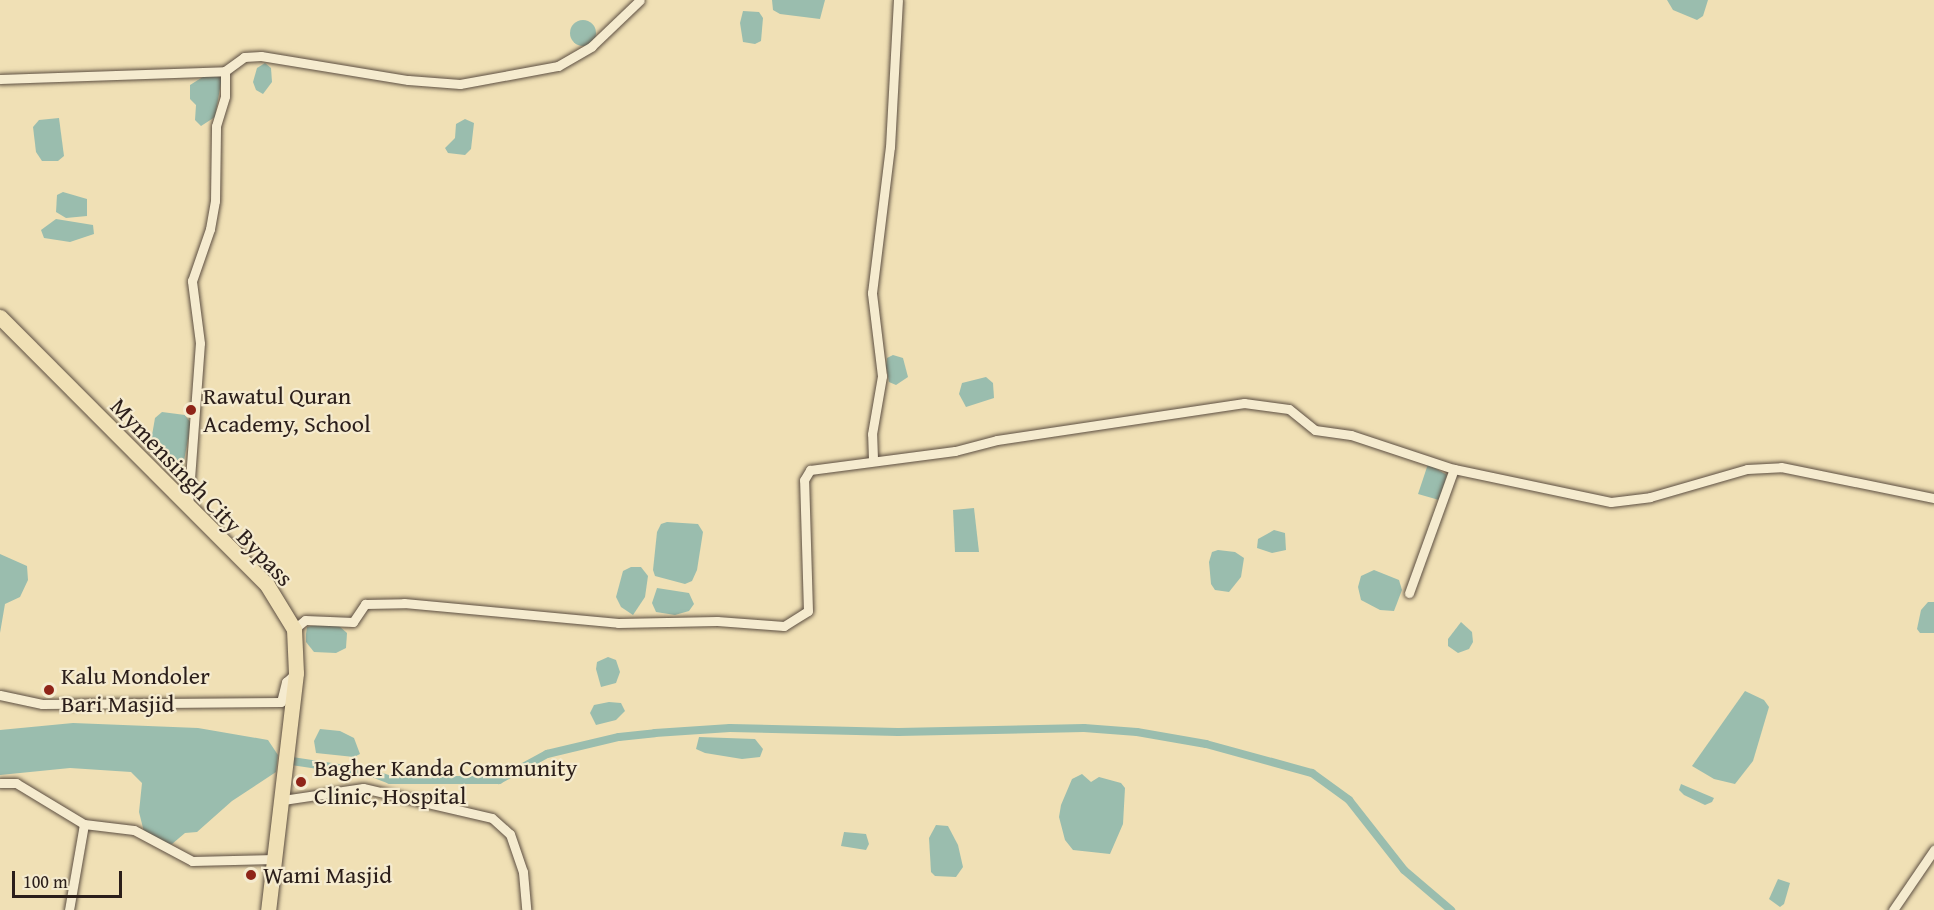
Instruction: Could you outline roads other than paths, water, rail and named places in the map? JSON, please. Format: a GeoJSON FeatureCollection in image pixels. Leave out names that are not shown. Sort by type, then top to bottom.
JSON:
{"type":"FeatureCollection","features":[{"type":"Feature","properties":{"kind":"highway","name":"Mymensingh City Bypass"},"geometry":{"type":"LineString","coordinates":[[0,317],[267,585],[294,629],[296,673],[293,712],[268,910]]}},
{"type":"Feature","properties":{"kind":"street"},"geometry":{"type":"LineString","coordinates":[[0,79],[225,71],[243,57],[261,56],[408,80],[460,84],[558,66],[592,46],[640,0]]}},
{"type":"Feature","properties":{"kind":"street"},"geometry":{"type":"LineString","coordinates":[[873,459],[872,435],[882,376],[872,293],[890,147],[898,0]]}},
{"type":"Feature","properties":{"kind":"street"},"geometry":{"type":"LineString","coordinates":[[188,506],[200,343],[192,281],[210,229],[215,201],[216,126],[225,96],[225,71]]}},
{"type":"Feature","properties":{"kind":"street"},"geometry":{"type":"LineString","coordinates":[[294,629],[305,620],[353,622],[365,604],[404,603],[618,622],[717,621],[783,626],[808,611],[807,472],[873,459],[955,451],[996,440],[1244,403],[1289,409],[1315,429],[1351,435],[1454,469],[1611,501],[1650,496],[1747,469],[1781,467],[1934,498]]}},
{"type":"Feature","properties":{"kind":"street"},"geometry":{"type":"LineString","coordinates":[[1408,593],[1454,469]]}},
{"type":"Feature","properties":{"kind":"street"},"geometry":{"type":"LineString","coordinates":[[0,695],[42,704],[281,702],[286,682],[296,673]]}},
{"type":"Feature","properties":{"kind":"street"},"geometry":{"type":"LineString","coordinates":[[0,783],[16,783],[84,824],[134,830],[192,861],[275,859]]}},
{"type":"Feature","properties":{"kind":"street"},"geometry":{"type":"LineString","coordinates":[[283,800],[363,788],[492,818],[510,834],[523,872],[526,910]]}},
{"type":"Feature","properties":{"kind":"street"},"geometry":{"type":"LineString","coordinates":[[69,910],[84,824]]}},
{"type":"Feature","properties":{"kind":"street"},"geometry":{"type":"LineString","coordinates":[[1893,910],[1934,850]]}},
{"type":"Feature","properties":{"kind":"waterway"},"geometry":{"type":"LineString","coordinates":[[285,760],[372,773],[390,780],[499,780],[547,754],[619,737],[655,733],[730,728],[898,732],[1084,728],[1137,732],[1206,744],[1312,773],[1349,800],[1404,870],[1451,910]]}},
{"type":"Feature","properties":{"kind":"place","name":"Rawatul Quran Academy, School"},"geometry":{"type":"Point","coordinates":[191,410]}},
{"type":"Feature","properties":{"kind":"place","name":"Kalu Mondoler Bari Masjid"},"geometry":{"type":"Point","coordinates":[49,690]}},
{"type":"Feature","properties":{"kind":"place","name":"Bagher Kanda Community Clinic, Hospital"},"geometry":{"type":"Point","coordinates":[301,782]}},
{"type":"Feature","properties":{"kind":"place","name":"Wami Masjid"},"geometry":{"type":"Point","coordinates":[251,875]}}]}
